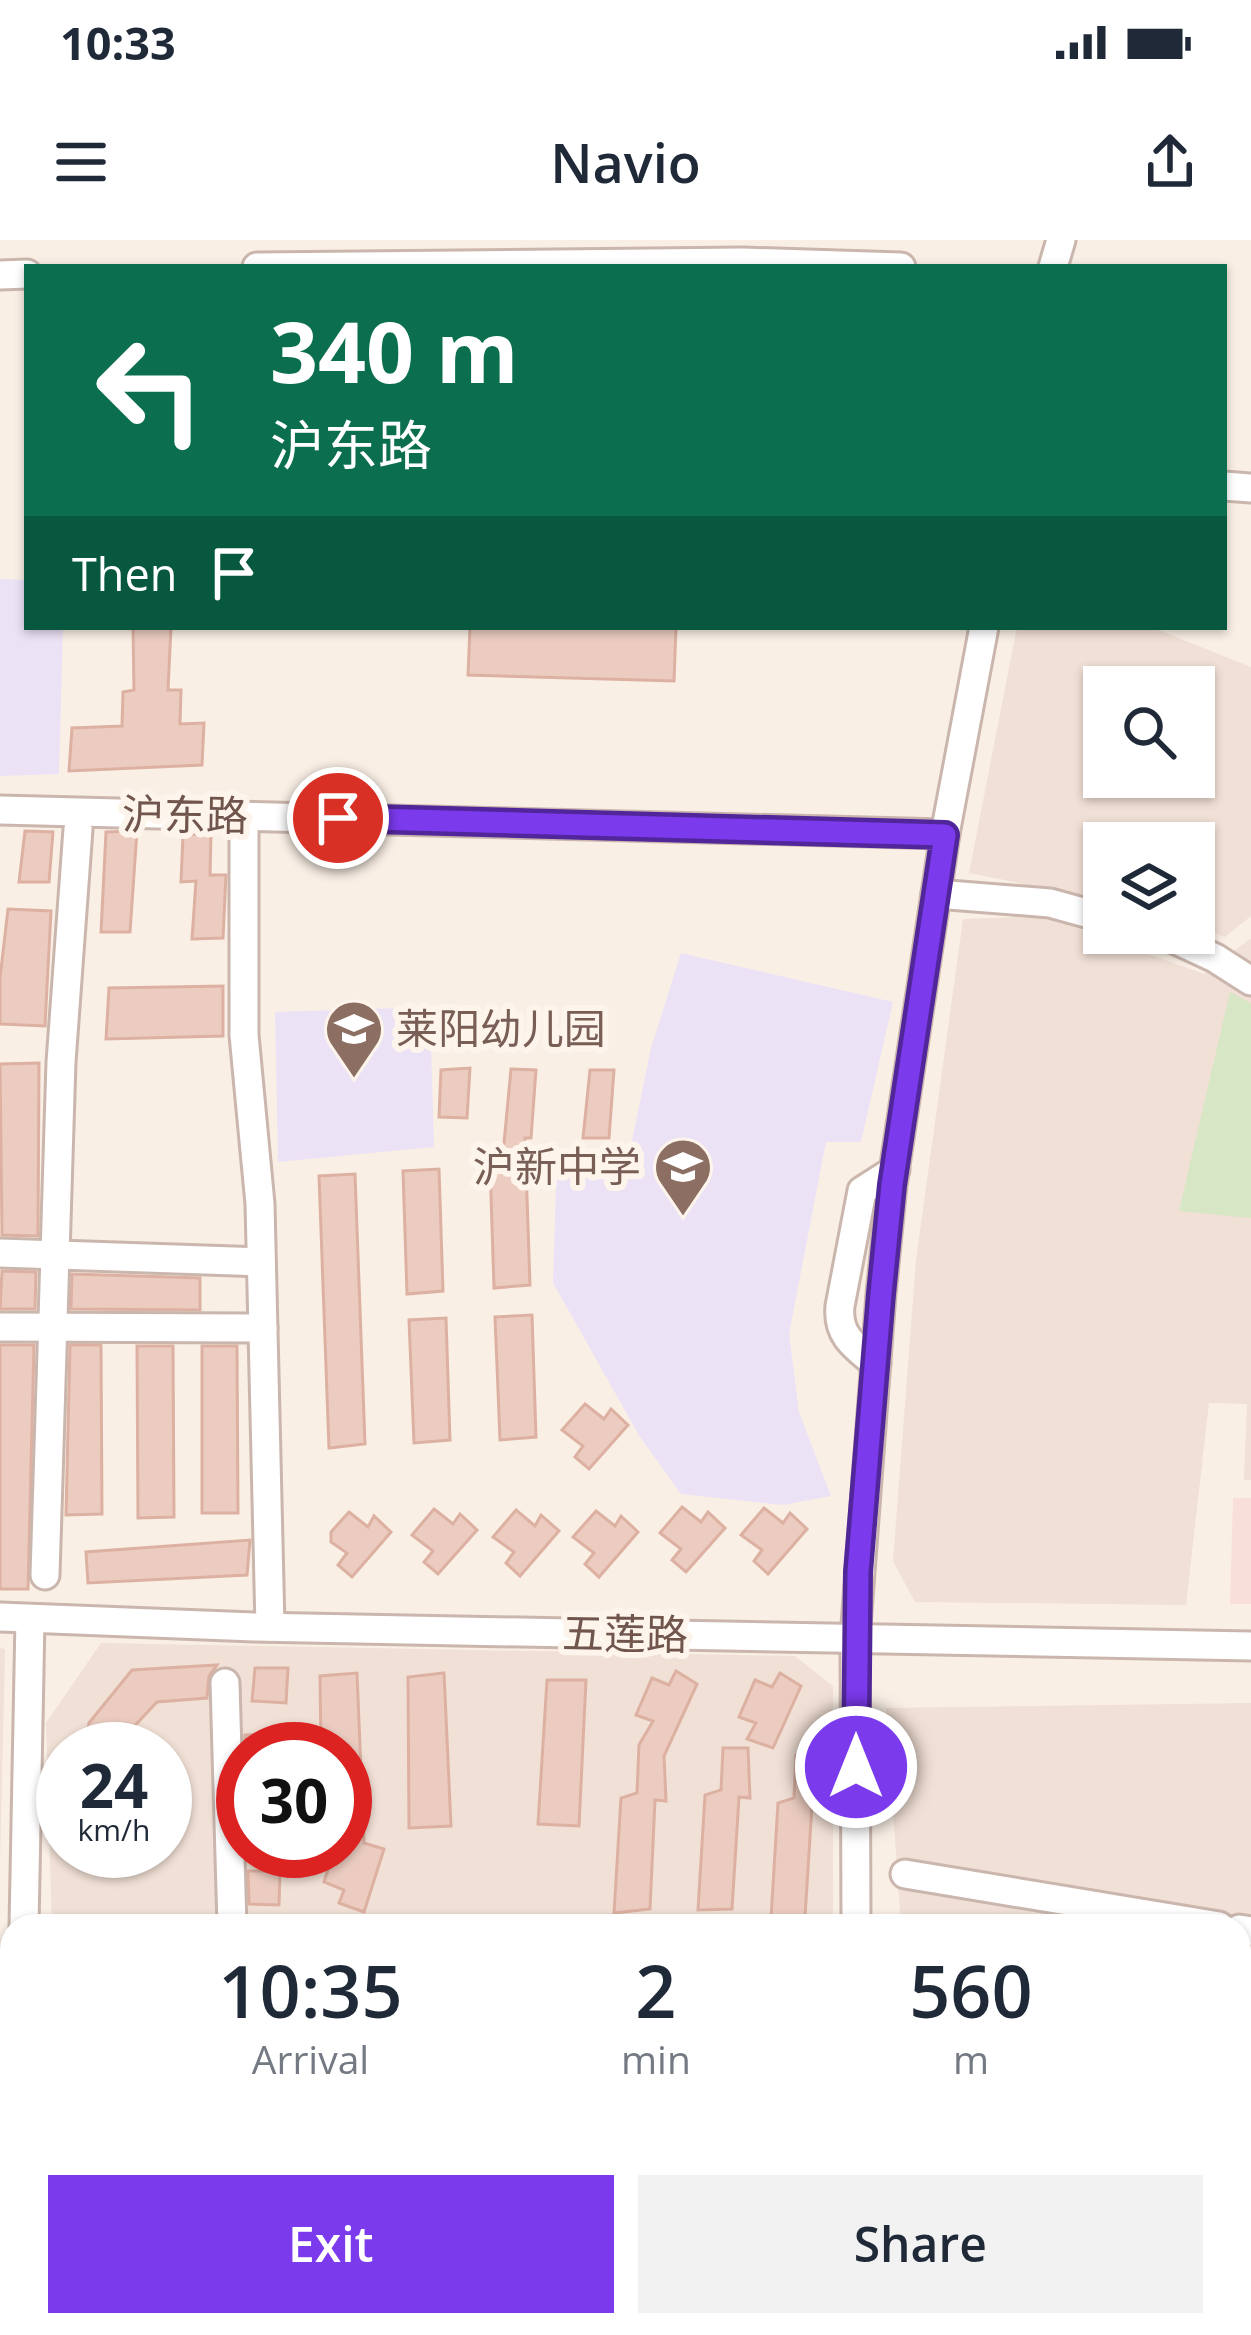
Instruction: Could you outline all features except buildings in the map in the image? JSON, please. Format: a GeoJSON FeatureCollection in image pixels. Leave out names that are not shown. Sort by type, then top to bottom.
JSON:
{"type":"FeatureCollection","features":[{"type":"Feature","properties":{"kind":"street"},"geometry":{"type":"LineString","coordinates":[[268,264],[309,253],[806,264]]}},
{"type":"Feature","properties":{"kind":"street"},"geometry":{"type":"LineString","coordinates":[[856,1914],[855,1638],[895,1170],[945,835],[983,630]]}},
{"type":"Feature","properties":{"kind":"street","name":"沪东路"},"geometry":{"type":"LineString","coordinates":[[0,810],[945,835]]}},
{"type":"Feature","properties":{"kind":"street"},"geometry":{"type":"LineString","coordinates":[[244,816],[244,1035],[260,1204],[270,1627]]}},
{"type":"Feature","properties":{"kind":"street"},"geometry":{"type":"LineString","coordinates":[[45,1575],[61,1062],[78,829]]}},
{"type":"Feature","properties":{"kind":"street"},"geometry":{"type":"LineString","coordinates":[[936,894],[1050,903],[1083,912]]}},
{"type":"Feature","properties":{"kind":"street"},"geometry":{"type":"LineString","coordinates":[[1206,954],[1251,981]]}},
{"type":"Feature","properties":{"kind":"street"},"geometry":{"type":"LineString","coordinates":[[876,1364],[850,1343],[838,1325],[862,1191],[895,1170]]}},
{"type":"Feature","properties":{"kind":"street"},"geometry":{"type":"LineString","coordinates":[[0,1252],[261,1262]]}},
{"type":"Feature","properties":{"kind":"street"},"geometry":{"type":"LineString","coordinates":[[0,1327],[263,1328]]}},
{"type":"Feature","properties":{"kind":"street","name":"五莲路"},"geometry":{"type":"LineString","coordinates":[[0,1617],[270,1627],[1251,1646]]}},
{"type":"Feature","properties":{"kind":"street"},"geometry":{"type":"LineString","coordinates":[[24,1914],[30,1619]]}},
{"type":"Feature","properties":{"kind":"street"},"geometry":{"type":"LineString","coordinates":[[225,1683],[232,1914]]}},
{"type":"Feature","properties":{"kind":"street"},"geometry":{"type":"LineString","coordinates":[[905,1874],[1147,1914]]}},
{"type":"Feature","properties":{"kind":"shaded area"},"geometry":{"type":"Polygon","coordinates":[[[0,579],[24,580],[24,630],[63,630],[59,774],[0,776],[0,579]]]}},
{"type":"Feature","properties":{"kind":"shaded area"},"geometry":{"type":"Polygon","coordinates":[[[1016,630],[1158,630],[1251,667],[1251,916],[1225,937],[1215,933],[1215,822],[1083,822],[1083,896],[969,873],[1016,630]]]}},
{"type":"Feature","properties":{"kind":"shaded area"},"geometry":{"type":"Polygon","coordinates":[[[1043,916],[1083,930],[1083,954],[1148,954],[1204,974],[1251,938],[1251,1480],[1244,1480],[1247,1404],[1209,1403],[1186,1605],[915,1602],[893,1561],[916,1260],[963,919],[1043,916]]]}},
{"type":"Feature","properties":{"kind":"shaded area","name":"沪新中学"},"geometry":{"type":"Polygon","coordinates":[[[681,953],[893,1002],[861,1142],[826,1142],[789,1334],[799,1412],[831,1496],[783,1505],[681,1494],[640,1437],[553,1283],[557,1152],[630,1150],[651,1048],[681,953]]]}},
{"type":"Feature","properties":{"kind":"shaded area","name":"莱阳幼儿园"},"geometry":{"type":"Polygon","coordinates":[[[430,1007],[434,1147],[278,1162],[275,1012],[430,1007]]]}},
{"type":"Feature","properties":{"kind":"shaded area"},"geometry":{"type":"Polygon","coordinates":[[[1233,1498],[1251,1498],[1251,1604],[1230,1604],[1233,1498]]]}},
{"type":"Feature","properties":{"kind":"shaded area"},"geometry":{"type":"Polygon","coordinates":[[[101,1643],[795,1656],[833,1686],[833,1914],[52,1914],[51,1878],[192,1878],[192,1722],[47,1722],[101,1643]]]}},
{"type":"Feature","properties":{"kind":"shaded area"},"geometry":{"type":"Polygon","coordinates":[[[0,1648],[5,1649],[0,1864],[0,1648]]]}},
{"type":"Feature","properties":{"kind":"shaded area"},"geometry":{"type":"Polygon","coordinates":[[[1251,1703],[1251,1914],[900,1914],[886,1708],[1251,1703]]]}},
{"type":"Feature","properties":{"kind":"green space"},"geometry":{"type":"Polygon","coordinates":[[[1230,992],[1251,1003],[1251,1218],[1179,1211],[1230,992]]]}},
{"type":"Feature","properties":{"kind":"place","name":"莱阳幼儿园"},"geometry":{"type":"Point","coordinates":[354,1080]}},
{"type":"Feature","properties":{"kind":"place","name":"沪新中学"},"geometry":{"type":"Point","coordinates":[683,1218]}},
{"type":"Feature","properties":{"kind":"route"},"geometry":{"type":"LineString","coordinates":[[338,818],[945,835],[892,1185],[881,1294],[858,1572],[856,1767]]}}]}
